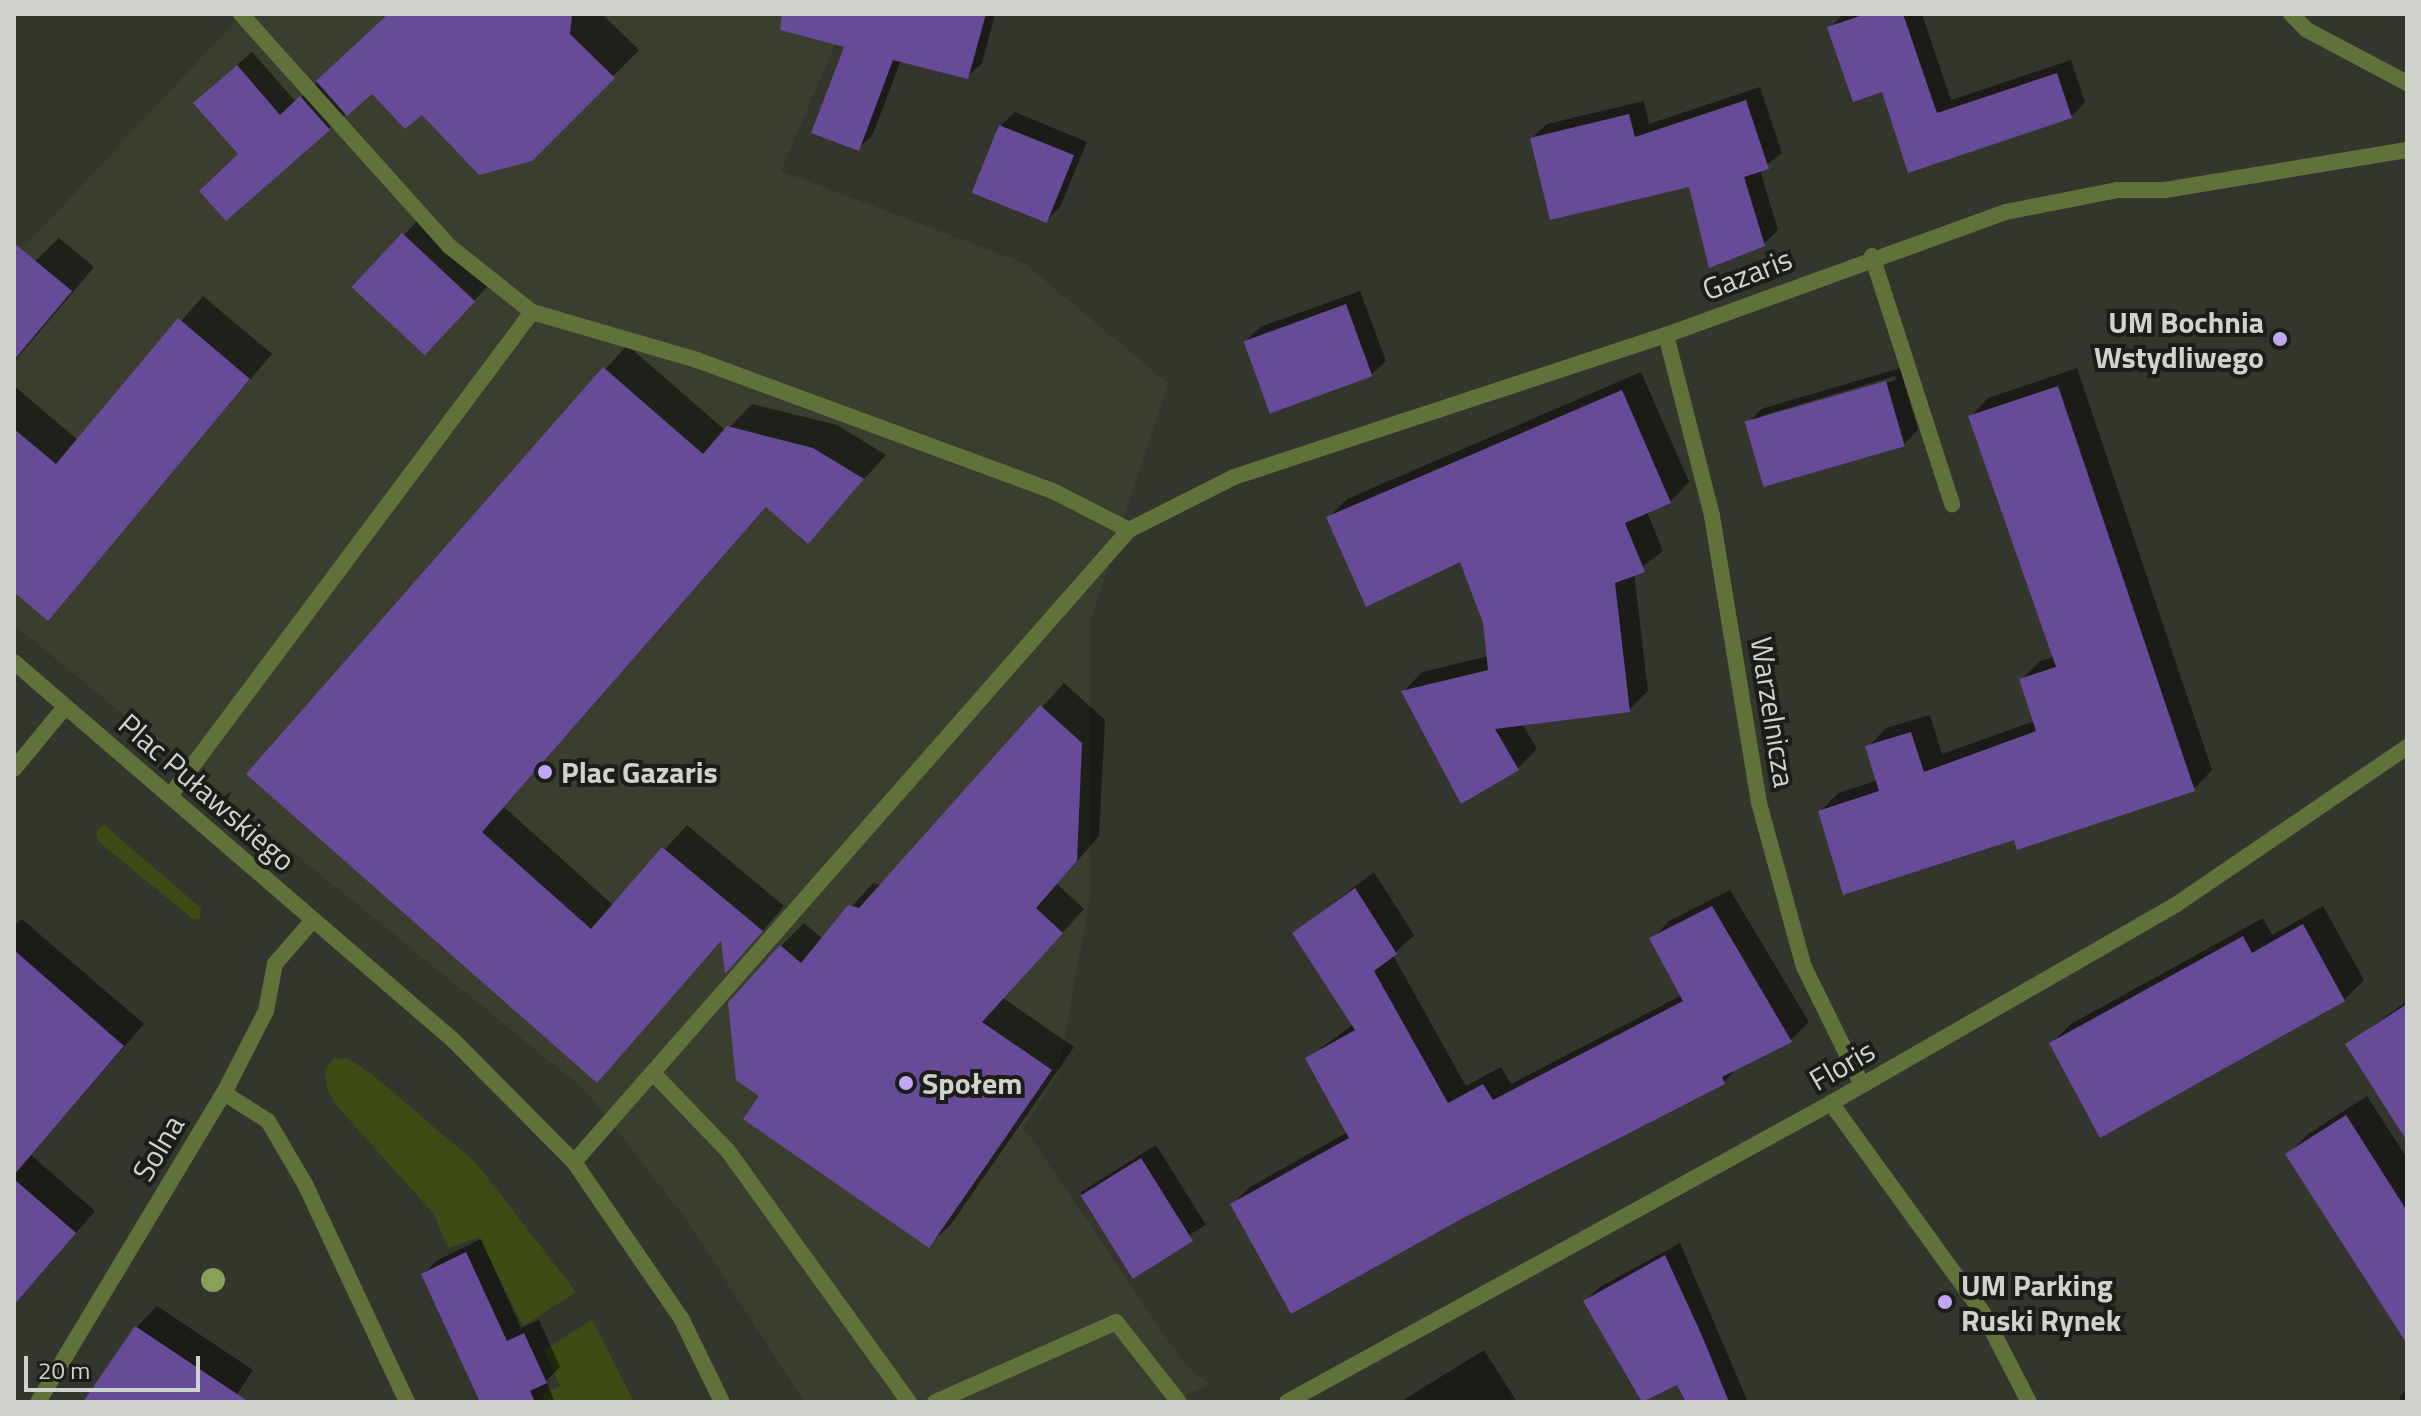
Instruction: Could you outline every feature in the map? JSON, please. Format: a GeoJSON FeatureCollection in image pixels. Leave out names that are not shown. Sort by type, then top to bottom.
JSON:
{"type":"FeatureCollection","features":[{"type":"Feature","properties":{"kind":"street"},"geometry":{"type":"LineString","coordinates":[[241,14],[449,246],[532,312],[725,370],[1055,492],[1129,530],[655,1075],[574,1162]]}},
{"type":"Feature","properties":{"kind":"street"},"geometry":{"type":"LineString","coordinates":[[2291,14],[2307,30],[2407,83]]}},
{"type":"Feature","properties":{"kind":"street","name":"Gazaris"},"geometry":{"type":"LineString","coordinates":[[1129,530],[1234,477],[1666,335],[1872,256],[2034,207],[2407,150]]}},
{"type":"Feature","properties":{"kind":"street"},"geometry":{"type":"LineString","coordinates":[[1872,256],[1952,504]]}},
{"type":"Feature","properties":{"kind":"street"},"geometry":{"type":"LineString","coordinates":[[170,796],[532,312]]}},
{"type":"Feature","properties":{"kind":"street","name":"Warzelnicza"},"geometry":{"type":"LineString","coordinates":[[1666,335],[1712,516],[1759,803],[1804,967],[1862,1085]]}},
{"type":"Feature","properties":{"kind":"street","name":"Plac Puławskiego"},"geometry":{"type":"LineString","coordinates":[[14,662],[453,1040],[574,1162],[682,1320],[722,1402]]}},
{"type":"Feature","properties":{"kind":"street"},"geometry":{"type":"LineString","coordinates":[[14,769],[65,707]]}},
{"type":"Feature","properties":{"kind":"street","name":"Floris"},"geometry":{"type":"LineString","coordinates":[[1287,1402],[1831,1103],[2174,906],[2407,747]]}},
{"type":"Feature","properties":{"kind":"street","name":"Solna"},"geometry":{"type":"LineString","coordinates":[[38,1402],[224,1093],[266,1011],[275,964],[313,920]]}},
{"type":"Feature","properties":{"kind":"street"},"geometry":{"type":"LineString","coordinates":[[655,1075],[728,1151],[909,1402]]}},
{"type":"Feature","properties":{"kind":"street"},"geometry":{"type":"LineString","coordinates":[[224,1093],[268,1121],[305,1184],[407,1402]]}},
{"type":"Feature","properties":{"kind":"street"},"geometry":{"type":"LineString","coordinates":[[1831,1103],[1983,1313],[2029,1402]]}},
{"type":"Feature","properties":{"kind":"street"},"geometry":{"type":"LineString","coordinates":[[935,1402],[1116,1322],[1179,1402]]}},
{"type":"Feature","properties":{"kind":"shaded area"},"geometry":{"type":"Polygon","coordinates":[[[242,14],[848,14],[781,171],[1024,263],[1168,383],[1090,622],[1090,897],[1058,1074],[1024,1128],[1183,1362],[1210,1385],[1167,1402],[805,1402],[682,1214],[585,1090],[14,625],[14,258],[242,14]]]}},
{"type":"Feature","properties":{"kind":"green space"},"geometry":{"type":"Polygon","coordinates":[[[104,825],[201,908],[200,919],[194,920],[98,841],[96,832],[104,825]]]}},
{"type":"Feature","properties":{"kind":"green space"},"geometry":{"type":"Polygon","coordinates":[[[334,1058],[349,1059],[374,1076],[476,1163],[576,1292],[523,1326],[479,1237],[448,1248],[434,1214],[337,1106],[327,1089],[325,1070],[334,1058]]]}},
{"type":"Feature","properties":{"kind":"green space"},"geometry":{"type":"Polygon","coordinates":[[[592,1320],[634,1402],[545,1402],[542,1395],[560,1386],[544,1350],[592,1320]]]}},
{"type":"Feature","properties":{"kind":"building"},"geometry":{"type":"Polygon","coordinates":[[[388,14],[572,14],[570,34],[615,78],[532,161],[479,175],[422,115],[405,129],[372,94],[347,116],[316,81],[388,14]]]}},
{"type":"Feature","properties":{"kind":"building"},"geometry":{"type":"Polygon","coordinates":[[[782,14],[986,14],[968,79],[893,60],[859,151],[811,133],[844,47],[780,30],[782,14]]]}},
{"type":"Feature","properties":{"kind":"building"},"geometry":{"type":"Polygon","coordinates":[[[1866,14],[1903,14],[1937,113],[2057,73],[2072,118],[1908,173],[1882,92],[1853,102],[1827,27],[1866,14]]]}},
{"type":"Feature","properties":{"kind":"building"},"geometry":{"type":"Polygon","coordinates":[[[237,65],[280,115],[300,96],[330,130],[226,221],[199,191],[238,154],[193,103],[237,65]]]}},
{"type":"Feature","properties":{"kind":"building"},"geometry":{"type":"Polygon","coordinates":[[[1746,100],[1769,169],[1744,177],[1765,246],[1709,268],[1689,187],[1550,220],[1530,138],[1629,114],[1635,137],[1746,100]]]}},
{"type":"Feature","properties":{"kind":"building"},"geometry":{"type":"Polygon","coordinates":[[[999,125],[1074,155],[1047,223],[972,193],[999,125]]]}},
{"type":"Feature","properties":{"kind":"building"},"geometry":{"type":"Polygon","coordinates":[[[402,233],[475,301],[425,355],[352,287],[402,233]]]}},
{"type":"Feature","properties":{"kind":"building"},"geometry":{"type":"Polygon","coordinates":[[[14,243],[72,291],[14,360],[14,243]]]}},
{"type":"Feature","properties":{"kind":"building"},"geometry":{"type":"Polygon","coordinates":[[[1346,304],[1372,376],[1270,414],[1244,341],[1346,304]]]}},
{"type":"Feature","properties":{"kind":"building"},"geometry":{"type":"Polygon","coordinates":[[[178,318],[250,379],[48,621],[14,592],[14,429],[56,464],[178,318]]]}},
{"type":"Feature","properties":{"kind":"building"},"geometry":{"type":"Polygon","coordinates":[[[603,367],[703,454],[727,426],[813,448],[864,479],[808,544],[766,507],[482,832],[591,929],[662,847],[763,931],[725,974],[721,941],[597,1083],[246,774],[603,367]]]}},
{"type":"Feature","properties":{"kind":"building"},"geometry":{"type":"Polygon","coordinates":[[[1886,381],[1905,446],[1763,487],[1745,422],[1886,381]]]}},
{"type":"Feature","properties":{"kind":"building"},"geometry":{"type":"Polygon","coordinates":[[[2058,386],[2195,791],[2017,850],[2014,840],[1843,895],[1818,811],[1879,791],[1865,746],[1911,732],[1924,772],[2036,731],[2019,679],[2056,667],[1968,416],[2058,386]]]}},
{"type":"Feature","properties":{"kind":"building"},"geometry":{"type":"Polygon","coordinates":[[[1622,390],[1671,503],[1625,523],[1645,572],[1615,583],[1630,712],[1495,729],[1519,770],[1461,804],[1401,691],[1488,670],[1483,623],[1460,562],[1366,607],[1326,517],[1622,390]]]}},
{"type":"Feature","properties":{"kind":"building"},"geometry":{"type":"Polygon","coordinates":[[[1040,705],[1082,743],[1077,861],[1036,908],[1063,933],[982,1022],[1052,1070],[929,1248],[743,1119],[759,1096],[736,1080],[728,1003],[780,945],[801,963],[848,905],[859,908],[1040,705]]]}},
{"type":"Feature","properties":{"kind":"building"},"geometry":{"type":"Polygon","coordinates":[[[1355,888],[1397,954],[1374,971],[1448,1103],[1483,1084],[1493,1100],[1683,1001],[1649,938],[1712,906],[1792,1042],[1722,1077],[1725,1084],[1463,1218],[1291,1314],[1230,1204],[1349,1138],[1305,1058],[1355,1030],[1292,933],[1355,888]]]}},
{"type":"Feature","properties":{"kind":"building"},"geometry":{"type":"Polygon","coordinates":[[[2303,924],[2345,1001],[2100,1138],[2049,1043],[2243,936],[2252,953],[2303,924]]]}},
{"type":"Feature","properties":{"kind":"building"},"geometry":{"type":"Polygon","coordinates":[[[14,950],[124,1046],[14,1175],[14,950]]]}},
{"type":"Feature","properties":{"kind":"building"},"geometry":{"type":"Polygon","coordinates":[[[2407,1004],[2407,1141],[2345,1044],[2407,1004]]]}},
{"type":"Feature","properties":{"kind":"building"},"geometry":{"type":"Polygon","coordinates":[[[2346,1115],[2407,1211],[2407,1344],[2285,1154],[2346,1115]]]}},
{"type":"Feature","properties":{"kind":"building"},"geometry":{"type":"Polygon","coordinates":[[[1141,1158],[1193,1241],[1133,1279],[1081,1196],[1141,1158]]]}},
{"type":"Feature","properties":{"kind":"building"},"geometry":{"type":"Polygon","coordinates":[[[14,1179],[76,1233],[14,1305],[14,1179]]]}},
{"type":"Feature","properties":{"kind":"building"},"geometry":{"type":"Polygon","coordinates":[[[466,1252],[507,1341],[524,1333],[547,1383],[530,1391],[535,1402],[480,1402],[421,1274],[466,1252]]]}},
{"type":"Feature","properties":{"kind":"building"},"geometry":{"type":"Polygon","coordinates":[[[1665,1255],[1729,1402],[1686,1402],[1677,1385],[1642,1402],[1583,1301],[1665,1255]]]}},
{"type":"Feature","properties":{"kind":"building"},"geometry":{"type":"Polygon","coordinates":[[[135,1326],[249,1402],[83,1402],[135,1326]]]}},
{"type":"Feature","properties":{"kind":"place","name":"UM Bochnia Wstydliwego"},"geometry":{"type":"Point","coordinates":[2280,339]}},
{"type":"Feature","properties":{"kind":"place","name":"Plac Gazaris"},"geometry":{"type":"Point","coordinates":[545,772]}},
{"type":"Feature","properties":{"kind":"place","name":"Społem"},"geometry":{"type":"Point","coordinates":[906,1083]}},
{"type":"Feature","properties":{"kind":"place","name":"UM Parking Ruski Rynek"},"geometry":{"type":"Point","coordinates":[1945,1302]}}]}
